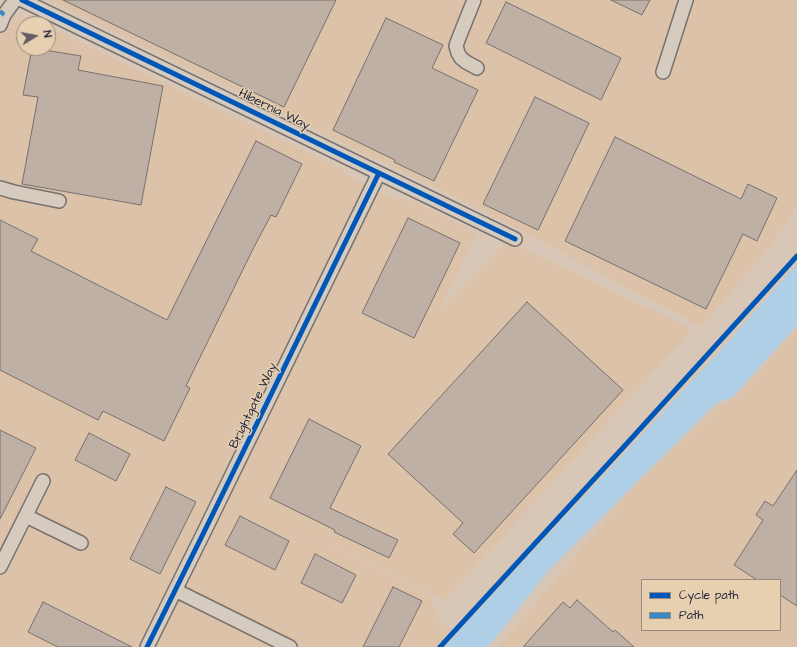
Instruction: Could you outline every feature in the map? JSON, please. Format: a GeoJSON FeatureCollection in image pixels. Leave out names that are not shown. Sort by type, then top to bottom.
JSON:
{"type":"FeatureCollection","features":[{"type":"Feature","properties":{"kind":"street"},"geometry":{"type":"LineString","coordinates":[[0,25],[4,15],[14,0]]}},
{"type":"Feature","properties":{"kind":"street","name":"Hibernia Way"},"geometry":{"type":"LineString","coordinates":[[22,0],[515,239]]}},
{"type":"Feature","properties":{"kind":"street"},"geometry":{"type":"LineString","coordinates":[[474,0],[456,46],[458,53],[462,58],[477,68]]}},
{"type":"Feature","properties":{"kind":"street"},"geometry":{"type":"LineString","coordinates":[[664,72],[686,0]]}},
{"type":"Feature","properties":{"kind":"street","name":"Brightgate Way"},"geometry":{"type":"LineString","coordinates":[[147,647],[379,173]]}},
{"type":"Feature","properties":{"kind":"street"},"geometry":{"type":"LineString","coordinates":[[0,188],[59,201]]}},
{"type":"Feature","properties":{"kind":"street"},"geometry":{"type":"LineString","coordinates":[[0,567],[43,481]]}},
{"type":"Feature","properties":{"kind":"street"},"geometry":{"type":"LineString","coordinates":[[26,516],[81,543]]}},
{"type":"Feature","properties":{"kind":"street"},"geometry":{"type":"LineString","coordinates":[[176,590],[290,647]]}},
{"type":"Feature","properties":{"kind":"shaded area"},"geometry":{"type":"Polygon","coordinates":[[[49,0],[797,0],[797,205],[773,243],[701,327],[486,212],[49,0]]]}},
{"type":"Feature","properties":{"kind":"shaded area"},"geometry":{"type":"Polygon","coordinates":[[[0,15],[16,18],[16,56],[56,56],[56,31],[336,166],[344,170],[349,176],[394,199],[412,201],[476,233],[439,311],[507,241],[692,329],[445,600],[269,515],[425,592],[431,597],[439,622],[451,630],[436,647],[0,647],[0,15]]]}},
{"type":"Feature","properties":{"kind":"shaded area"},"geometry":{"type":"Polygon","coordinates":[[[797,329],[797,647],[498,647],[637,483],[718,408],[739,395],[797,329]]]}},
{"type":"Feature","properties":{"kind":"water"},"geometry":{"type":"Polygon","coordinates":[[[797,264],[797,325],[733,397],[716,403],[550,569],[488,647],[445,647],[720,351],[797,264]]]}},
{"type":"Feature","properties":{"kind":"building"},"geometry":{"type":"Polygon","coordinates":[[[63,0],[336,0],[284,107],[63,0]]]}},
{"type":"Feature","properties":{"kind":"building"},"geometry":{"type":"Polygon","coordinates":[[[611,0],[650,0],[642,15],[611,0]]]}},
{"type":"Feature","properties":{"kind":"building"},"geometry":{"type":"Polygon","coordinates":[[[506,2],[621,58],[601,100],[486,43],[506,2]]]}},
{"type":"Feature","properties":{"kind":"building"},"geometry":{"type":"Polygon","coordinates":[[[386,18],[443,45],[432,68],[478,90],[434,181],[333,130],[386,18]]]}},
{"type":"Feature","properties":{"kind":"building"},"geometry":{"type":"Polygon","coordinates":[[[56,52],[81,56],[78,70],[163,86],[141,205],[22,184],[38,97],[23,95],[30,56],[56,56],[56,52]]]}},
{"type":"Feature","properties":{"kind":"building"},"geometry":{"type":"Polygon","coordinates":[[[535,97],[589,123],[538,230],[483,204],[535,97]]]}},
{"type":"Feature","properties":{"kind":"building"},"geometry":{"type":"Polygon","coordinates":[[[615,137],[741,199],[748,184],[777,198],[757,241],[743,234],[706,309],[565,241],[615,137]]]}},
{"type":"Feature","properties":{"kind":"building"},"geometry":{"type":"Polygon","coordinates":[[[256,141],[302,164],[276,217],[271,215],[253,249],[186,386],[190,388],[164,441],[103,411],[98,420],[0,370],[0,220],[38,239],[31,251],[167,320],[256,141]]]}},
{"type":"Feature","properties":{"kind":"building"},"geometry":{"type":"Polygon","coordinates":[[[408,218],[460,243],[414,338],[362,313],[408,218]]]}},
{"type":"Feature","properties":{"kind":"building"},"geometry":{"type":"Polygon","coordinates":[[[527,302],[623,390],[474,553],[453,534],[463,523],[388,454],[527,302]]]}},
{"type":"Feature","properties":{"kind":"building"},"geometry":{"type":"Polygon","coordinates":[[[309,419],[361,446],[330,508],[398,540],[389,558],[334,532],[335,530],[270,498],[309,419]]]}},
{"type":"Feature","properties":{"kind":"building"},"geometry":{"type":"Polygon","coordinates":[[[0,430],[36,448],[0,519],[0,430]]]}},
{"type":"Feature","properties":{"kind":"building"},"geometry":{"type":"Polygon","coordinates":[[[89,433],[130,454],[116,481],[75,460],[89,433]]]}},
{"type":"Feature","properties":{"kind":"building"},"geometry":{"type":"Polygon","coordinates":[[[797,470],[797,606],[781,596],[781,579],[755,579],[734,565],[763,520],[756,515],[765,501],[773,506],[797,470]]]}},
{"type":"Feature","properties":{"kind":"building"},"geometry":{"type":"Polygon","coordinates":[[[166,487],[196,502],[160,574],[130,559],[166,487]]]}},
{"type":"Feature","properties":{"kind":"building"},"geometry":{"type":"Polygon","coordinates":[[[240,516],[289,541],[275,570],[225,545],[240,516]]]}},
{"type":"Feature","properties":{"kind":"building"},"geometry":{"type":"Polygon","coordinates":[[[315,554],[356,575],[342,603],[301,583],[315,554]]]}},
{"type":"Feature","properties":{"kind":"building"},"geometry":{"type":"Polygon","coordinates":[[[393,587],[422,601],[399,647],[363,647],[393,587]]]}},
{"type":"Feature","properties":{"kind":"building"},"geometry":{"type":"Polygon","coordinates":[[[577,600],[613,632],[615,630],[634,647],[523,647],[563,602],[570,608],[577,600]]]}},
{"type":"Feature","properties":{"kind":"building"},"geometry":{"type":"Polygon","coordinates":[[[43,602],[132,647],[58,647],[28,632],[43,602]]]}},
{"type":"Feature","properties":{"kind":"marked path"},"geometry":{"type":"LineString","coordinates":[[0,11],[4,15]]}},
{"type":"Feature","properties":{"kind":"cycle path"},"geometry":{"type":"LineString","coordinates":[[22,0],[515,239]]}},
{"type":"Feature","properties":{"kind":"cycle path"},"geometry":{"type":"LineString","coordinates":[[147,647],[379,173]]}},
{"type":"Feature","properties":{"kind":"cycle path"},"geometry":{"type":"LineString","coordinates":[[440,647],[797,256]]}}]}
